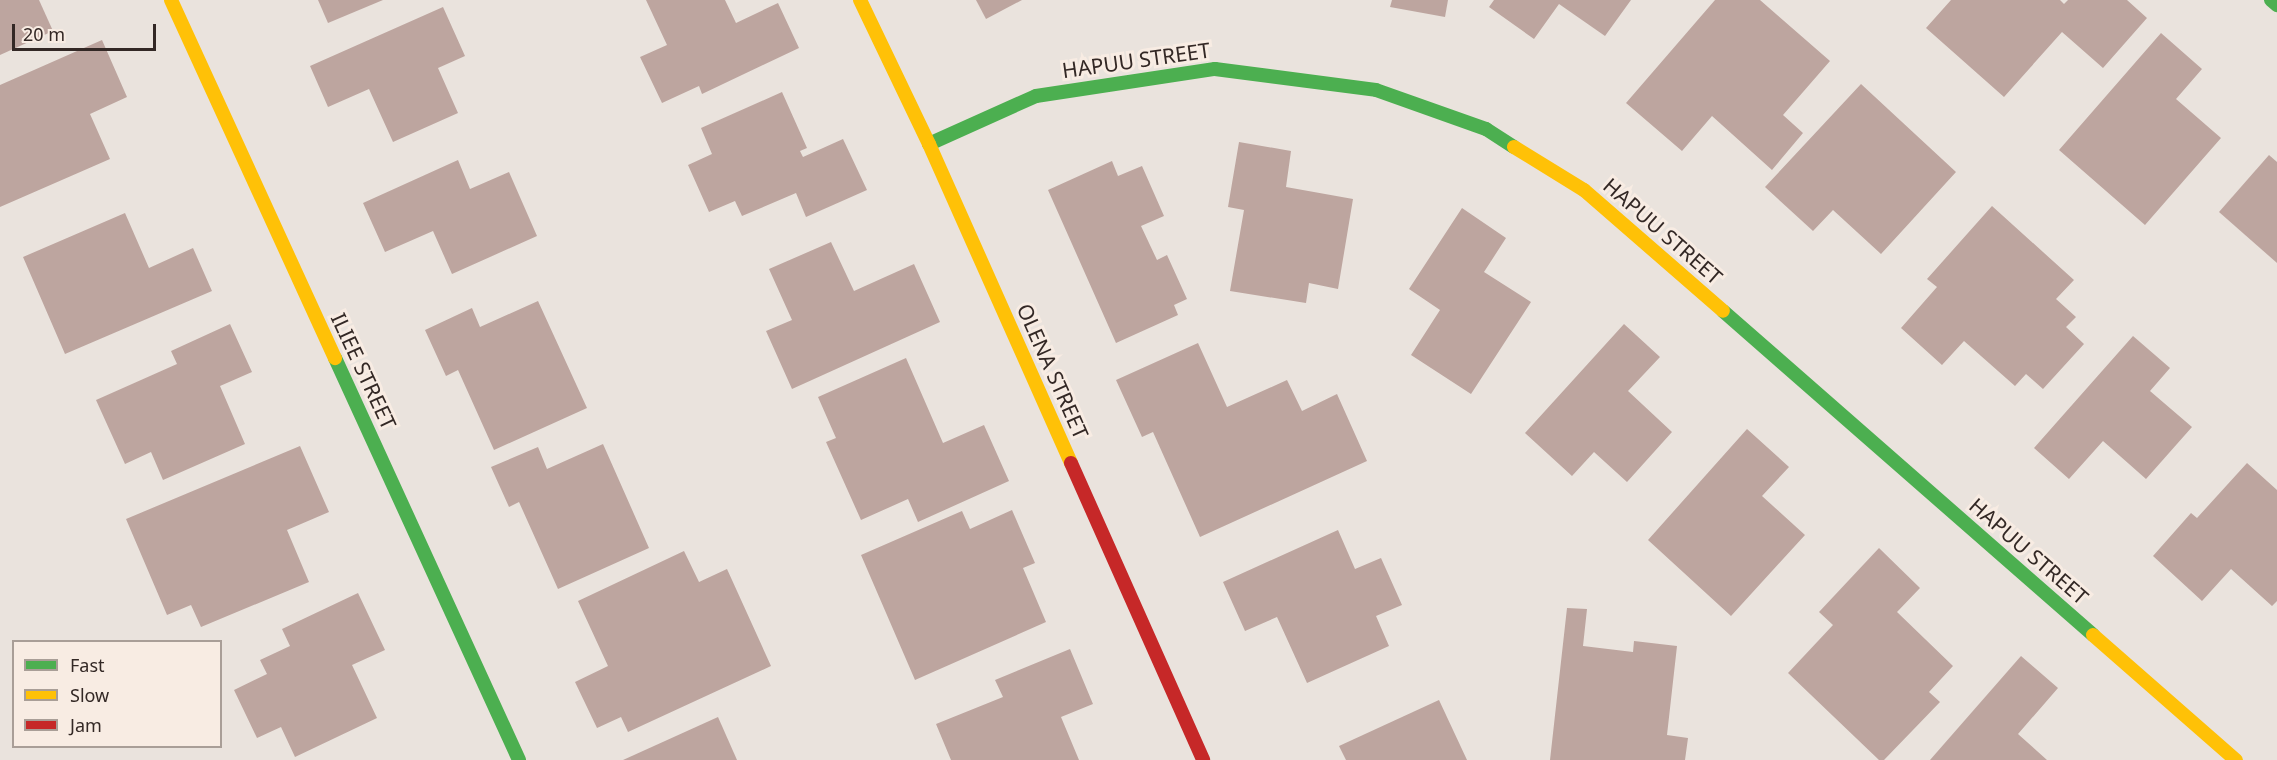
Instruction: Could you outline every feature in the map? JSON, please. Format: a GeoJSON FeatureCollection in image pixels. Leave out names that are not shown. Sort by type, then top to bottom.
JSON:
{"type":"FeatureCollection","features":[{"type":"Feature","properties":{"kind":"street","name":"ILIEE STREET"},"geometry":{"type":"LineString","coordinates":[[171,0],[519,760]]}},
{"type":"Feature","properties":{"kind":"street","name":"OLENA STREET"},"geometry":{"type":"LineString","coordinates":[[860,0],[929,144],[1203,760]]}},
{"type":"Feature","properties":{"kind":"street"},"geometry":{"type":"LineString","coordinates":[[2271,0],[2277,5]]}},
{"type":"Feature","properties":{"kind":"street","name":"HAPUU STREET"},"geometry":{"type":"LineString","coordinates":[[929,144],[1036,96],[1129,79],[1215,69],[1376,90],[1486,129],[1584,190],[2236,760]]}},
{"type":"Feature","properties":{"kind":"building"},"geometry":{"type":"Polygon","coordinates":[[[0,0],[39,0],[53,31],[0,55],[0,0]]]}},
{"type":"Feature","properties":{"kind":"building"},"geometry":{"type":"Polygon","coordinates":[[[318,0],[383,0],[328,23],[318,0]]]}},
{"type":"Feature","properties":{"kind":"building"},"geometry":{"type":"Polygon","coordinates":[[[646,0],[725,0],[736,23],[778,3],[799,48],[702,94],[699,86],[662,103],[640,57],[667,45],[646,0]]]}},
{"type":"Feature","properties":{"kind":"building"},"geometry":{"type":"Polygon","coordinates":[[[976,0],[1022,0],[986,19],[976,0]]]}},
{"type":"Feature","properties":{"kind":"building"},"geometry":{"type":"Polygon","coordinates":[[[1392,0],[1448,0],[1445,17],[1390,7],[1392,0]]]}},
{"type":"Feature","properties":{"kind":"building"},"geometry":{"type":"Polygon","coordinates":[[[1494,0],[1631,0],[1605,36],[1559,4],[1534,39],[1489,7],[1494,0]]]}},
{"type":"Feature","properties":{"kind":"building"},"geometry":{"type":"Polygon","coordinates":[[[1715,0],[1760,0],[1830,61],[1783,115],[1803,133],[1772,170],[1712,116],[1682,151],[1626,103],[1715,0]]]}},
{"type":"Feature","properties":{"kind":"building"},"geometry":{"type":"Polygon","coordinates":[[[1951,0],[2060,0],[2064,4],[2068,0],[2127,0],[2147,18],[2103,68],[2062,32],[2004,97],[1926,28],[1951,0]]]}},
{"type":"Feature","properties":{"kind":"building"},"geometry":{"type":"Polygon","coordinates":[[[443,7],[465,56],[438,68],[458,113],[393,142],[369,89],[328,107],[310,66],[443,7]]]}},
{"type":"Feature","properties":{"kind":"building"},"geometry":{"type":"Polygon","coordinates":[[[2161,33],[2202,69],[2176,99],[2221,138],[2145,225],[2059,150],[2161,33]]]}},
{"type":"Feature","properties":{"kind":"building"},"geometry":{"type":"Polygon","coordinates":[[[102,40],[127,97],[90,114],[110,159],[0,207],[0,85],[102,40]]]}},
{"type":"Feature","properties":{"kind":"building"},"geometry":{"type":"Polygon","coordinates":[[[1861,84],[1956,172],[1881,254],[1833,210],[1813,231],[1765,187],[1861,84]]]}},
{"type":"Feature","properties":{"kind":"building"},"geometry":{"type":"Polygon","coordinates":[[[782,92],[807,148],[800,151],[803,157],[843,139],[867,190],[806,217],[796,193],[742,216],[735,201],[709,212],[688,165],[712,154],[701,128],[782,92]]]}},
{"type":"Feature","properties":{"kind":"building"},"geometry":{"type":"Polygon","coordinates":[[[1239,142],[1291,151],[1286,187],[1353,199],[1338,289],[1309,283],[1306,303],[1230,291],[1244,210],[1228,207],[1239,142]]]}},
{"type":"Feature","properties":{"kind":"building"},"geometry":{"type":"Polygon","coordinates":[[[2269,155],[2277,162],[2277,263],[2219,212],[2269,155]]]}},
{"type":"Feature","properties":{"kind":"building"},"geometry":{"type":"Polygon","coordinates":[[[458,160],[470,189],[509,172],[537,236],[452,274],[433,231],[385,252],[363,203],[458,160]]]}},
{"type":"Feature","properties":{"kind":"building"},"geometry":{"type":"Polygon","coordinates":[[[1112,161],[1118,176],[1142,166],[1164,216],[1141,226],[1157,260],[1167,255],[1187,299],[1174,305],[1178,315],[1116,343],[1048,190],[1112,161]]]}},
{"type":"Feature","properties":{"kind":"building"},"geometry":{"type":"Polygon","coordinates":[[[1992,206],[2074,280],[2056,299],[2076,317],[2066,327],[2084,344],[2043,389],[2026,374],[2015,386],[1964,341],[1942,365],[1901,328],[1937,287],[1927,279],[1992,206]]]}},
{"type":"Feature","properties":{"kind":"building"},"geometry":{"type":"Polygon","coordinates":[[[1462,208],[1506,238],[1484,272],[1531,302],[1471,394],[1411,355],[1440,310],[1409,289],[1462,208]]]}},
{"type":"Feature","properties":{"kind":"building"},"geometry":{"type":"Polygon","coordinates":[[[125,213],[149,268],[193,248],[212,291],[65,354],[23,257],[125,213]]]}},
{"type":"Feature","properties":{"kind":"building"},"geometry":{"type":"Polygon","coordinates":[[[831,242],[854,291],[914,264],[940,322],[792,389],[766,331],[792,320],[769,269],[831,242]]]}},
{"type":"Feature","properties":{"kind":"building"},"geometry":{"type":"Polygon","coordinates":[[[538,301],[587,408],[494,450],[458,370],[446,376],[425,330],[472,308],[480,327],[538,301]]]}},
{"type":"Feature","properties":{"kind":"building"},"geometry":{"type":"Polygon","coordinates":[[[230,324],[252,372],[220,386],[245,444],[163,480],[151,452],[125,464],[96,400],[177,364],[171,351],[230,324]]]}},
{"type":"Feature","properties":{"kind":"building"},"geometry":{"type":"Polygon","coordinates":[[[1624,324],[1660,357],[1628,391],[1672,432],[1627,482],[1594,452],[1572,476],[1525,433],[1624,324]]]}},
{"type":"Feature","properties":{"kind":"building"},"geometry":{"type":"Polygon","coordinates":[[[2133,336],[2170,368],[2150,391],[2192,427],[2146,479],[2103,441],[2069,479],[2034,448],[2133,336]]]}},
{"type":"Feature","properties":{"kind":"building"},"geometry":{"type":"Polygon","coordinates":[[[1198,343],[1227,407],[1287,380],[1302,411],[1337,394],[1367,461],[1200,537],[1153,432],[1142,437],[1116,380],[1198,343]]]}},
{"type":"Feature","properties":{"kind":"building"},"geometry":{"type":"Polygon","coordinates":[[[906,358],[943,443],[984,425],[1009,481],[918,522],[908,499],[861,520],[826,442],[836,438],[818,397],[906,358]]]}},
{"type":"Feature","properties":{"kind":"building"},"geometry":{"type":"Polygon","coordinates":[[[1747,429],[1789,467],[1762,496],[1805,535],[1731,616],[1648,540],[1747,429]]]}},
{"type":"Feature","properties":{"kind":"building"},"geometry":{"type":"Polygon","coordinates":[[[603,444],[649,548],[558,589],[519,502],[509,507],[491,467],[538,447],[547,469],[603,444]]]}},
{"type":"Feature","properties":{"kind":"building"},"geometry":{"type":"Polygon","coordinates":[[[300,446],[329,512],[287,530],[309,582],[201,627],[191,605],[167,615],[126,519],[300,446]]]}},
{"type":"Feature","properties":{"kind":"building"},"geometry":{"type":"Polygon","coordinates":[[[2247,463],[2277,490],[2277,601],[2272,606],[2231,569],[2202,601],[2153,556],[2191,513],[2197,518],[2247,463]]]}},
{"type":"Feature","properties":{"kind":"building"},"geometry":{"type":"Polygon","coordinates":[[[1012,510],[1035,563],[1023,568],[1046,622],[915,680],[861,555],[962,511],[970,529],[1012,510]]]}},
{"type":"Feature","properties":{"kind":"building"},"geometry":{"type":"Polygon","coordinates":[[[1338,530],[1355,569],[1381,558],[1402,605],[1376,616],[1389,646],[1307,683],[1277,617],[1245,631],[1223,582],[1338,530]]]}},
{"type":"Feature","properties":{"kind":"building"},"geometry":{"type":"Polygon","coordinates":[[[1879,548],[1920,588],[1897,612],[1953,666],[1929,692],[1940,702],[1884,760],[1879,760],[1788,673],[1833,625],[1819,612],[1879,548]]]}},
{"type":"Feature","properties":{"kind":"building"},"geometry":{"type":"Polygon","coordinates":[[[684,551],[699,582],[727,569],[771,666],[628,732],[621,717],[597,728],[575,682],[608,666],[578,601],[684,551]]]}},
{"type":"Feature","properties":{"kind":"building"},"geometry":{"type":"Polygon","coordinates":[[[358,593],[385,650],[352,665],[377,718],[295,757],[281,727],[257,738],[234,690],[267,674],[260,660],[290,646],[282,629],[358,593]]]}},
{"type":"Feature","properties":{"kind":"building"},"geometry":{"type":"Polygon","coordinates":[[[1567,608],[1587,609],[1583,646],[1633,652],[1634,641],[1677,646],[1667,735],[1688,738],[1685,760],[1550,760],[1567,608]]]}},
{"type":"Feature","properties":{"kind":"building"},"geometry":{"type":"Polygon","coordinates":[[[1070,649],[1093,704],[1061,717],[1079,760],[951,760],[936,724],[1003,697],[995,680],[1070,649]]]}},
{"type":"Feature","properties":{"kind":"building"},"geometry":{"type":"Polygon","coordinates":[[[2021,656],[2058,688],[2018,734],[2047,760],[1930,760],[2021,656]]]}},
{"type":"Feature","properties":{"kind":"building"},"geometry":{"type":"Polygon","coordinates":[[[1439,700],[1467,760],[1346,760],[1339,746],[1439,700]]]}},
{"type":"Feature","properties":{"kind":"building"},"geometry":{"type":"Polygon","coordinates":[[[718,717],[737,760],[623,760],[718,717]]]}},
{"type":"Feature","properties":{"kind":"traffic: fast"},"geometry":{"type":"LineString","coordinates":[[2271,0],[2277,5]]}},
{"type":"Feature","properties":{"kind":"traffic: fast"},"geometry":{"type":"LineString","coordinates":[[929,144],[1036,96],[1215,69],[1376,90],[1486,129],[1514,147]]}},
{"type":"Feature","properties":{"kind":"traffic: fast"},"geometry":{"type":"LineString","coordinates":[[1723,311],[2093,635]]}},
{"type":"Feature","properties":{"kind":"traffic: fast"},"geometry":{"type":"LineString","coordinates":[[335,358],[519,760]]}},
{"type":"Feature","properties":{"kind":"traffic: slow"},"geometry":{"type":"LineString","coordinates":[[171,0],[335,358]]}},
{"type":"Feature","properties":{"kind":"traffic: slow"},"geometry":{"type":"LineString","coordinates":[[860,0],[929,144],[1071,463]]}},
{"type":"Feature","properties":{"kind":"traffic: slow"},"geometry":{"type":"LineString","coordinates":[[1514,147],[1584,190],[1723,311]]}},
{"type":"Feature","properties":{"kind":"traffic: slow"},"geometry":{"type":"LineString","coordinates":[[2093,635],[2236,760]]}},
{"type":"Feature","properties":{"kind":"traffic: jam"},"geometry":{"type":"LineString","coordinates":[[1071,463],[1203,760]]}}]}
